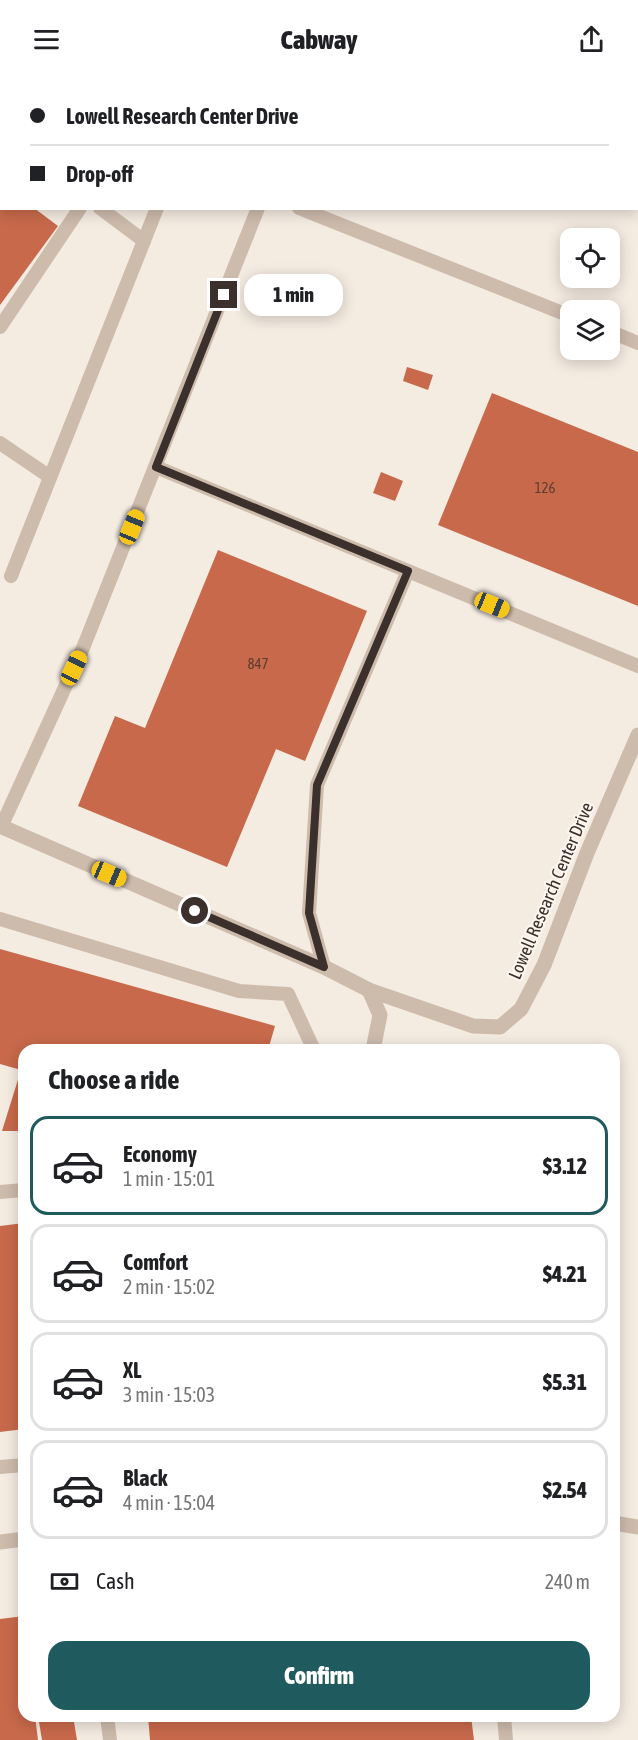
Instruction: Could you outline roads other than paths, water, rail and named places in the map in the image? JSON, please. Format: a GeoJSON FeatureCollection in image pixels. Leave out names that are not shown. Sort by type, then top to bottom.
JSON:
{"type":"FeatureCollection","features":[{"type":"Feature","properties":{"kind":"street","name":"Lowell Research Center Drive"},"geometry":{"type":"LineString","coordinates":[[1,827],[324,967],[369,990],[473,1026],[500,1027],[520,1009],[544,965],[587,853],[638,735]]}},
{"type":"Feature","properties":{"kind":"street"},"geometry":{"type":"LineString","coordinates":[[369,990],[380,1015],[374,1044]]}},
{"type":"Feature","properties":{"kind":"street"},"geometry":{"type":"LineString","coordinates":[[620,1523],[638,1527]]}},
{"type":"Feature","properties":{"kind":"street"},"geometry":{"type":"LineString","coordinates":[[0,1542],[18,1540]]}},
{"type":"Feature","properties":{"kind":"lane"},"geometry":{"type":"LineString","coordinates":[[0,327],[79,210]]}},
{"type":"Feature","properties":{"kind":"lane"},"geometry":{"type":"LineString","coordinates":[[103,210],[144,241]]}},
{"type":"Feature","properties":{"kind":"lane"},"geometry":{"type":"LineString","coordinates":[[11,576],[156,210]]}},
{"type":"Feature","properties":{"kind":"lane"},"geometry":{"type":"LineString","coordinates":[[1,827],[83,648],[257,210]]}},
{"type":"Feature","properties":{"kind":"lane"},"geometry":{"type":"LineString","coordinates":[[304,210],[560,312]]}},
{"type":"Feature","properties":{"kind":"lane"},"geometry":{"type":"LineString","coordinates":[[620,336],[638,343]]}},
{"type":"Feature","properties":{"kind":"lane"},"geometry":{"type":"LineString","coordinates":[[0,442],[50,477]]}},
{"type":"Feature","properties":{"kind":"lane"},"geometry":{"type":"LineString","coordinates":[[156,467],[638,666]]}},
{"type":"Feature","properties":{"kind":"lane"},"geometry":{"type":"LineString","coordinates":[[324,967],[309,913],[317,785],[408,571]]}},
{"type":"Feature","properties":{"kind":"lane"},"geometry":{"type":"LineString","coordinates":[[0,919],[239,991],[288,994],[311,1044]]}},
{"type":"Feature","properties":{"kind":"lane"},"geometry":{"type":"LineString","coordinates":[[0,1192],[18,1190]]}},
{"type":"Feature","properties":{"kind":"lane"},"geometry":{"type":"LineString","coordinates":[[0,1467],[18,1466]]}},
{"type":"Feature","properties":{"kind":"lane"},"geometry":{"type":"LineString","coordinates":[[108,1722],[110,1740]]}},
{"type":"Feature","properties":{"kind":"lane"},"geometry":{"type":"LineString","coordinates":[[504,1722],[506,1740]]}}]}
